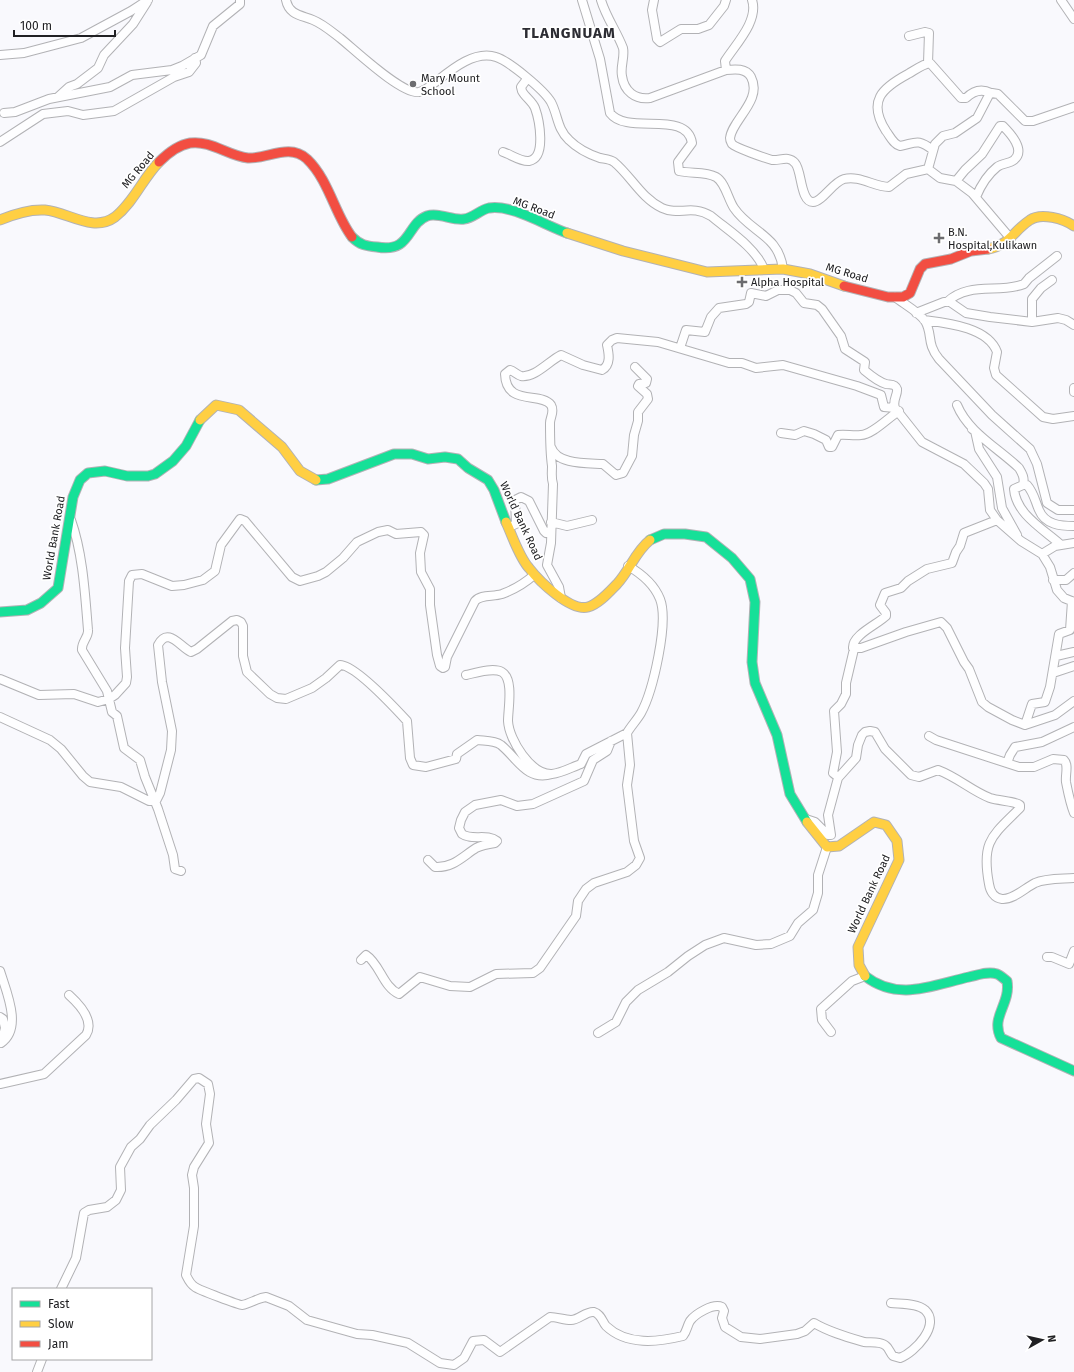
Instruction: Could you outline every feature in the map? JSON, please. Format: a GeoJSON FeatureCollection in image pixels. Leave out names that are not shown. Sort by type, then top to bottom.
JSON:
{"type":"FeatureCollection","features":[{"type":"Feature","properties":{"kind":"main road","name":"MG Road"},"geometry":{"type":"LineString","coordinates":[[0,220],[21,212],[43,210],[58,212],[94,224],[108,221],[123,208],[161,160],[182,146],[200,142],[244,157],[260,157],[285,152],[300,154],[312,165],[351,236],[360,245],[387,249],[397,246],[411,233],[419,220],[429,215],[464,219],[489,208],[499,208],[519,214],[560,231],[623,251],[707,272],[783,269],[810,274],[856,290],[895,297]]}},
{"type":"Feature","properties":{"kind":"main road"},"geometry":{"type":"LineString","coordinates":[[895,297],[903,297],[910,293],[920,269],[926,264],[951,259],[971,251],[998,247],[1011,239],[1030,220],[1037,217],[1053,218],[1068,222],[1074,226]]}},
{"type":"Feature","properties":{"kind":"main road","name":"World Bank Road"},"geometry":{"type":"LineString","coordinates":[[0,612],[27,610],[40,604],[58,588],[73,497],[80,480],[88,473],[104,471],[127,476],[148,476],[155,474],[173,461],[186,446],[197,423],[216,405],[239,410],[255,422],[282,447],[300,471],[314,480],[328,480],[394,454],[412,454],[428,459],[445,457],[458,459],[468,468],[488,480],[494,490],[499,506],[524,560],[534,575],[561,598],[580,608],[593,605],[618,583],[641,547],[654,537],[664,534],[684,534],[706,537],[732,558],[750,579],[755,602],[752,662],[755,683],[777,735],[790,794],[805,819],[821,842],[827,847],[839,846],[874,822],[886,825],[898,843],[900,852],[899,860],[864,929],[858,947],[859,965],[864,976]]}},
{"type":"Feature","properties":{"kind":"main road"},"geometry":{"type":"LineString","coordinates":[[864,976],[874,984],[889,989],[909,991],[963,977],[985,973],[998,974],[1007,981],[1009,994],[1007,1002],[995,1026],[996,1032],[1001,1038],[1074,1071]]}},
{"type":"Feature","properties":{"kind":"street"},"geometry":{"type":"LineString","coordinates":[[0,54],[24,53],[81,38],[148,0]]}},
{"type":"Feature","properties":{"kind":"street"},"geometry":{"type":"LineString","coordinates":[[58,97],[69,87],[78,84],[98,68],[104,55],[133,24],[148,0]]}},
{"type":"Feature","properties":{"kind":"street"},"geometry":{"type":"LineString","coordinates":[[4,113],[15,112],[43,100],[110,86],[132,76],[172,70],[201,55],[205,49],[212,26],[235,9],[240,4],[240,0]]}},
{"type":"Feature","properties":{"kind":"street"},"geometry":{"type":"LineString","coordinates":[[286,0],[291,11],[298,16],[313,20],[333,33],[396,83],[412,91],[418,92],[427,89],[454,69],[481,55],[496,57],[503,60],[536,85],[551,102],[561,130],[575,146],[584,152],[615,163],[636,188],[662,208],[674,211],[698,210],[711,216],[752,251],[762,262],[764,269]]}},
{"type":"Feature","properties":{"kind":"street"},"geometry":{"type":"LineString","coordinates":[[582,0],[600,59],[610,113],[614,118],[627,122],[677,126],[686,129],[691,137],[692,143],[678,162],[679,170],[711,174],[719,179],[727,198],[738,214],[772,242],[782,260],[783,269]]}},
{"type":"Feature","properties":{"kind":"street"},"geometry":{"type":"LineString","coordinates":[[601,0],[606,16],[623,49],[621,76],[627,90],[633,96],[639,98],[650,98],[726,70],[738,69],[745,71],[752,81],[753,89],[750,103],[731,136],[732,144],[770,159],[786,158],[794,162],[798,169],[805,196],[809,202],[816,202],[835,184],[844,179],[860,180],[890,187],[906,174],[928,169],[940,178],[956,181],[976,197],[1011,239]]}},
{"type":"Feature","properties":{"kind":"street"},"geometry":{"type":"LineString","coordinates":[[654,0],[652,10],[657,39],[660,42],[680,29],[698,29],[709,25],[724,6],[726,0]]}},
{"type":"Feature","properties":{"kind":"street"},"geometry":{"type":"LineString","coordinates":[[726,70],[725,61],[750,23],[753,14],[752,0]]}},
{"type":"Feature","properties":{"kind":"street"},"geometry":{"type":"LineString","coordinates":[[1061,0],[1074,20]]}},
{"type":"Feature","properties":{"kind":"street"},"geometry":{"type":"LineString","coordinates":[[909,36],[925,32],[929,33],[928,64]]}},
{"type":"Feature","properties":{"kind":"street"},"geometry":{"type":"LineString","coordinates":[[0,142],[43,114],[68,112],[83,115],[114,111],[174,77],[189,72],[196,63],[195,58]]}},
{"type":"Feature","properties":{"kind":"street"},"geometry":{"type":"LineString","coordinates":[[928,64],[932,65],[961,98],[967,98],[974,92],[985,91],[991,94],[994,92],[998,94],[1025,121],[1033,121],[1074,107]]}},
{"type":"Feature","properties":{"kind":"street"},"geometry":{"type":"LineString","coordinates":[[928,64],[888,86],[881,95],[877,113],[880,121],[897,145],[902,146],[910,142],[919,142],[932,150]]}},
{"type":"Feature","properties":{"kind":"street"},"geometry":{"type":"LineString","coordinates":[[503,152],[528,161],[534,159],[539,153],[540,142],[538,118],[534,107],[522,91],[521,87],[527,79]]}},
{"type":"Feature","properties":{"kind":"street"},"geometry":{"type":"LineString","coordinates":[[928,169],[931,163],[932,150],[935,144],[944,136],[955,133],[977,118],[991,94]]}},
{"type":"Feature","properties":{"kind":"street"},"geometry":{"type":"LineString","coordinates":[[956,181],[982,154],[1000,126],[1003,126],[1017,143],[1018,150],[1016,158],[1011,162],[999,165],[992,171],[981,184],[976,197]]}},
{"type":"Feature","properties":{"kind":"street"},"geometry":{"type":"LineString","coordinates":[[916,313],[947,302],[955,295],[968,290],[1024,284],[1029,278],[1057,256]]}},
{"type":"Feature","properties":{"kind":"street"},"geometry":{"type":"LineString","coordinates":[[1032,322],[1032,299],[1041,288],[1052,280]]}},
{"type":"Feature","properties":{"kind":"street"},"geometry":{"type":"LineString","coordinates":[[680,348],[686,330],[705,332],[711,317],[719,308],[746,304],[752,293],[766,296],[778,290],[790,290],[796,293],[804,303],[817,305],[827,314],[841,336],[845,349],[865,362],[864,370],[884,383],[893,384],[896,387],[897,390],[894,403],[897,410],[922,442],[964,464],[984,483],[988,489],[990,510],[997,520],[1018,538],[1042,554],[1050,567],[1053,580],[1059,593],[1064,598],[1073,601],[1070,630],[1059,634],[1053,673],[1045,702],[1032,704],[1025,725]]}},
{"type":"Feature","properties":{"kind":"street"},"geometry":{"type":"LineString","coordinates":[[895,297],[924,320],[928,328],[930,346],[936,355],[992,415],[1030,449],[1037,464],[1047,503],[1058,510],[1074,510]]}},
{"type":"Feature","properties":{"kind":"street"},"geometry":{"type":"LineString","coordinates":[[947,302],[952,302],[966,313],[1015,322],[1032,322],[1058,318],[1066,320],[1074,325]]}},
{"type":"Feature","properties":{"kind":"street"},"geometry":{"type":"LineString","coordinates":[[924,320],[959,326],[986,338],[992,342],[997,352],[994,368],[996,376],[1043,417],[1060,418],[1074,416]]}},
{"type":"Feature","properties":{"kind":"street"},"geometry":{"type":"LineString","coordinates":[[561,598],[559,587],[547,566],[553,484],[551,478],[550,421],[553,413],[551,405],[545,401],[521,396],[514,392],[507,385],[505,374],[506,371],[513,370],[519,375],[529,375],[539,371],[548,362],[561,355],[602,370],[607,366],[609,356],[607,345],[612,340],[617,338],[658,342],[724,362],[742,363],[756,368],[783,365],[800,371],[828,377],[881,395],[884,407],[897,410]]}},
{"type":"Feature","properties":{"kind":"street"},"geometry":{"type":"LineString","coordinates":[[550,444],[553,452],[559,458],[587,464],[603,464],[616,475],[623,473],[632,456],[638,412],[648,399],[647,394],[638,386],[638,384],[646,383],[647,379],[635,367]]}},
{"type":"Feature","properties":{"kind":"street"},"geometry":{"type":"LineString","coordinates":[[957,405],[962,418],[975,431],[979,449],[997,477],[1002,508],[1018,538]]}},
{"type":"Feature","properties":{"kind":"street"},"geometry":{"type":"LineString","coordinates":[[781,433],[795,435],[804,431],[825,439],[829,447],[832,447],[838,435],[852,434],[861,436],[886,422],[897,410]]}},
{"type":"Feature","properties":{"kind":"street"},"geometry":{"type":"LineString","coordinates":[[972,429],[1018,468],[1024,477],[1023,484]]}},
{"type":"Feature","properties":{"kind":"street"},"geometry":{"type":"LineString","coordinates":[[1023,484],[1027,485],[1031,490],[1039,511],[1048,520],[1056,526],[1074,526]]}},
{"type":"Feature","properties":{"kind":"street"},"geometry":{"type":"LineString","coordinates":[[1023,484],[1014,489],[1020,506],[1042,530],[1060,544]]}},
{"type":"Feature","properties":{"kind":"street"},"geometry":{"type":"LineString","coordinates":[[509,527],[516,524],[515,500],[521,497],[529,501],[546,533],[551,526]]}},
{"type":"Feature","properties":{"kind":"street"},"geometry":{"type":"LineString","coordinates":[[70,517],[80,558],[88,631],[82,648],[102,681],[112,712],[117,716],[124,748],[140,760],[145,777],[156,801],[173,855],[174,867],[176,871],[181,871]]}},
{"type":"Feature","properties":{"kind":"street"},"geometry":{"type":"LineString","coordinates":[[0,679],[39,695],[74,694],[93,701],[109,699],[123,687],[127,677],[125,648],[129,581],[132,575],[142,574],[172,586],[184,585],[203,580],[215,571],[221,545],[240,519],[245,521],[292,576],[300,581],[326,572],[343,558],[357,542],[378,532],[384,530],[396,534],[421,532],[424,535],[420,553],[421,572],[430,589],[436,649],[440,666],[443,668],[445,667],[447,658],[475,601],[481,597],[495,596],[510,591],[534,575]]}},
{"type":"Feature","properties":{"kind":"street"},"geometry":{"type":"LineString","coordinates":[[551,526],[567,526],[592,520]]}},
{"type":"Feature","properties":{"kind":"street"},"geometry":{"type":"LineString","coordinates":[[838,777],[833,773],[837,752],[834,711],[841,704],[846,694],[846,683],[854,649],[853,645],[872,625],[879,624],[886,616],[886,613],[880,605],[885,593],[901,588],[908,581],[927,569],[952,563],[964,533],[997,520]]}},
{"type":"Feature","properties":{"kind":"street"},"geometry":{"type":"LineString","coordinates":[[1042,554],[1051,547],[1060,544],[1074,543]]}},
{"type":"Feature","properties":{"kind":"street"},"geometry":{"type":"LineString","coordinates":[[156,801],[160,793],[171,750],[172,731],[162,682],[158,644],[167,636],[172,637],[186,650],[191,652],[197,649],[232,621],[237,620],[241,622],[243,626],[244,665],[247,672],[270,694],[281,699],[296,696],[326,678],[340,665],[348,666],[383,696],[407,721],[410,760],[415,766],[426,767],[456,759],[457,754],[477,740],[494,742],[500,745],[519,765],[532,773],[543,776],[581,764],[586,754],[627,733],[642,712],[657,668],[662,609],[656,590],[640,573],[628,566]]}},
{"type":"Feature","properties":{"kind":"street"},"geometry":{"type":"LineString","coordinates":[[1053,580],[1066,580],[1074,574]]}},
{"type":"Feature","properties":{"kind":"street"},"geometry":{"type":"LineString","coordinates":[[854,649],[941,622],[947,628],[969,669],[984,704],[1012,720],[1025,725],[1054,715],[1074,701]]}},
{"type":"Feature","properties":{"kind":"street"},"geometry":{"type":"LineString","coordinates":[[1056,656],[1074,652]]}},
{"type":"Feature","properties":{"kind":"street"},"geometry":{"type":"LineString","coordinates":[[1053,673],[1074,666]]}},
{"type":"Feature","properties":{"kind":"street"},"geometry":{"type":"LineString","coordinates":[[466,675],[492,670],[500,671],[505,675],[509,688],[510,701],[508,722],[512,737],[524,758],[542,771],[552,774]]}},
{"type":"Feature","properties":{"kind":"street"},"geometry":{"type":"LineString","coordinates":[[0,717],[50,740],[61,749],[83,776],[90,782],[117,786],[149,801],[156,801]]}},
{"type":"Feature","properties":{"kind":"street"},"geometry":{"type":"LineString","coordinates":[[1007,763],[1015,748],[1042,742],[1074,727]]}},
{"type":"Feature","properties":{"kind":"street"},"geometry":{"type":"LineString","coordinates":[[805,819],[815,822],[828,835],[831,835],[828,815],[838,777],[856,758],[858,745],[863,734],[867,731],[873,732],[885,749],[913,776],[919,777],[938,770],[962,781],[984,796],[1002,802],[1016,802],[1020,805],[1020,808],[1001,826],[987,849],[986,866],[990,886],[994,895],[1002,899],[1008,898],[1038,882],[1074,878]]}},
{"type":"Feature","properties":{"kind":"street"},"geometry":{"type":"LineString","coordinates":[[361,960],[366,955],[373,960],[378,971],[399,994],[420,977],[450,986],[470,987],[503,973],[523,974],[537,971],[576,916],[578,901],[586,888],[594,883],[627,872],[636,865],[640,858],[634,841],[627,785],[630,766],[627,733]]}},
{"type":"Feature","properties":{"kind":"street"},"geometry":{"type":"LineString","coordinates":[[929,736],[936,740],[1019,767],[1034,767],[1053,759],[1064,760],[1066,764],[1066,782],[1070,797],[1069,801],[1074,813]]}},
{"type":"Feature","properties":{"kind":"street"},"geometry":{"type":"LineString","coordinates":[[428,860],[435,867],[447,866],[460,861],[477,848],[495,843],[496,841],[493,838],[472,837],[462,834],[459,828],[465,812],[475,805],[501,800],[522,806],[533,804],[584,781],[593,760],[607,751],[611,741]]}},
{"type":"Feature","properties":{"kind":"street"},"geometry":{"type":"LineString","coordinates":[[598,1033],[616,1022],[626,1002],[638,990],[668,972],[705,945],[724,938],[756,945],[771,944],[790,936],[798,923],[809,915],[815,905],[818,893],[818,875],[827,847]]}},
{"type":"Feature","properties":{"kind":"street"},"geometry":{"type":"LineString","coordinates":[[1046,957],[1052,957],[1069,964],[1074,951]]}},
{"type":"Feature","properties":{"kind":"street"},"geometry":{"type":"LineString","coordinates":[[0,971],[12,1024],[9,1035],[0,1043]]}},
{"type":"Feature","properties":{"kind":"street"},"geometry":{"type":"LineString","coordinates":[[831,1032],[822,1020],[820,1010],[852,982],[864,976]]}},
{"type":"Feature","properties":{"kind":"street"},"geometry":{"type":"LineString","coordinates":[[0,1084],[44,1074],[86,1035],[88,1029],[86,1015],[80,1006],[69,995]]}},
{"type":"Feature","properties":{"kind":"street"},"geometry":{"type":"LineString","coordinates":[[0,1017],[3,1019],[5,1028],[0,1043]]}},
{"type":"Feature","properties":{"kind":"street"},"geometry":{"type":"LineString","coordinates":[[61,1288],[76,1258],[84,1213],[107,1207],[116,1200],[121,1190],[120,1167],[131,1147],[140,1139],[150,1125],[194,1080],[200,1078],[208,1084],[209,1089],[206,1124],[210,1143],[194,1166],[192,1175],[194,1188],[194,1226],[186,1274],[189,1281],[195,1287],[220,1296],[229,1302],[243,1305],[266,1297],[289,1306],[307,1320],[357,1334],[372,1335],[408,1343],[440,1363],[454,1365],[464,1358],[473,1341],[484,1340],[500,1352],[550,1316],[572,1320],[590,1312],[595,1312],[613,1331],[634,1340],[648,1342],[683,1336],[687,1332],[689,1323],[693,1318],[713,1306],[722,1307],[724,1311],[722,1318],[725,1327],[741,1336],[760,1339],[797,1334],[805,1331],[814,1323],[824,1329],[846,1336],[866,1342],[882,1344],[886,1346],[893,1356],[900,1358],[908,1353],[927,1333],[931,1326],[925,1310],[918,1306],[891,1303]]}},
{"type":"Feature","properties":{"kind":"street"},"geometry":{"type":"LineString","coordinates":[[36,1372],[42,1360]]}},
{"type":"Feature","properties":{"kind":"traffic: fast"},"geometry":{"type":"LineString","coordinates":[[352,237],[363,245],[388,248],[397,246],[403,242],[415,225],[427,216],[436,215],[455,219],[464,219],[489,208],[508,209],[518,212],[567,233]]}},
{"type":"Feature","properties":{"kind":"traffic: fast"},"geometry":{"type":"LineString","coordinates":[[0,612],[27,610],[41,603],[58,588],[73,497],[80,480],[88,473],[105,471],[127,476],[148,476],[155,474],[173,461],[186,446],[200,420]]}},
{"type":"Feature","properties":{"kind":"traffic: fast"},"geometry":{"type":"LineString","coordinates":[[316,480],[328,479],[394,454],[412,454],[428,459],[445,457],[458,459],[468,468],[488,480],[494,490],[506,522]]}},
{"type":"Feature","properties":{"kind":"traffic: fast"},"geometry":{"type":"LineString","coordinates":[[650,540],[664,534],[685,534],[706,537],[732,558],[750,579],[755,602],[752,662],[755,683],[777,735],[790,794],[807,822]]}},
{"type":"Feature","properties":{"kind":"traffic: fast"},"geometry":{"type":"LineString","coordinates":[[865,976],[877,984],[903,990],[929,987],[983,974],[994,973],[1007,981],[1006,997],[998,1023],[998,1030],[1001,1038],[1074,1071]]}},
{"type":"Feature","properties":{"kind":"traffic: slow"},"geometry":{"type":"LineString","coordinates":[[0,220],[22,212],[45,210],[89,222],[98,223],[107,221],[122,211],[159,162]]}},
{"type":"Feature","properties":{"kind":"traffic: slow"},"geometry":{"type":"LineString","coordinates":[[988,249],[1006,241],[1024,224],[1035,218],[1052,217],[1074,226]]}},
{"type":"Feature","properties":{"kind":"traffic: slow"},"geometry":{"type":"LineString","coordinates":[[567,233],[623,251],[707,272],[783,269],[810,274],[844,286]]}},
{"type":"Feature","properties":{"kind":"traffic: slow"},"geometry":{"type":"LineString","coordinates":[[200,420],[216,405],[239,410],[282,447],[300,471],[316,480]]}},
{"type":"Feature","properties":{"kind":"traffic: slow"},"geometry":{"type":"LineString","coordinates":[[506,522],[522,558],[534,574],[564,600],[581,607],[588,607],[608,594],[622,579],[640,550],[650,540]]}},
{"type":"Feature","properties":{"kind":"traffic: slow"},"geometry":{"type":"LineString","coordinates":[[807,822],[827,847],[839,846],[874,822],[886,825],[897,841],[899,860],[858,947],[859,965],[865,976]]}},
{"type":"Feature","properties":{"kind":"traffic: jam"},"geometry":{"type":"LineString","coordinates":[[159,162],[177,148],[190,143],[205,144],[241,157],[248,158],[256,158],[286,152],[300,154],[315,167],[352,237]]}},
{"type":"Feature","properties":{"kind":"traffic: jam"},"geometry":{"type":"LineString","coordinates":[[844,286],[888,297],[903,297],[910,293],[920,269],[925,264],[951,259],[971,251],[988,249]]}},
{"type":"Feature","properties":{"kind":"place","name":"Mary Mount School"},"geometry":{"type":"Point","coordinates":[413,84]}},
{"type":"Feature","properties":{"kind":"place","name":"B.N. Hospital,Kulikawn"},"geometry":{"type":"Point","coordinates":[939,238]}},
{"type":"Feature","properties":{"kind":"place","name":"Alpha Hospital"},"geometry":{"type":"Point","coordinates":[742,282]}},
{"type":"Feature","properties":{"kind":"district","name":"TLANGNUAM"},"geometry":{"type":"Point","coordinates":[569,33]}}]}
